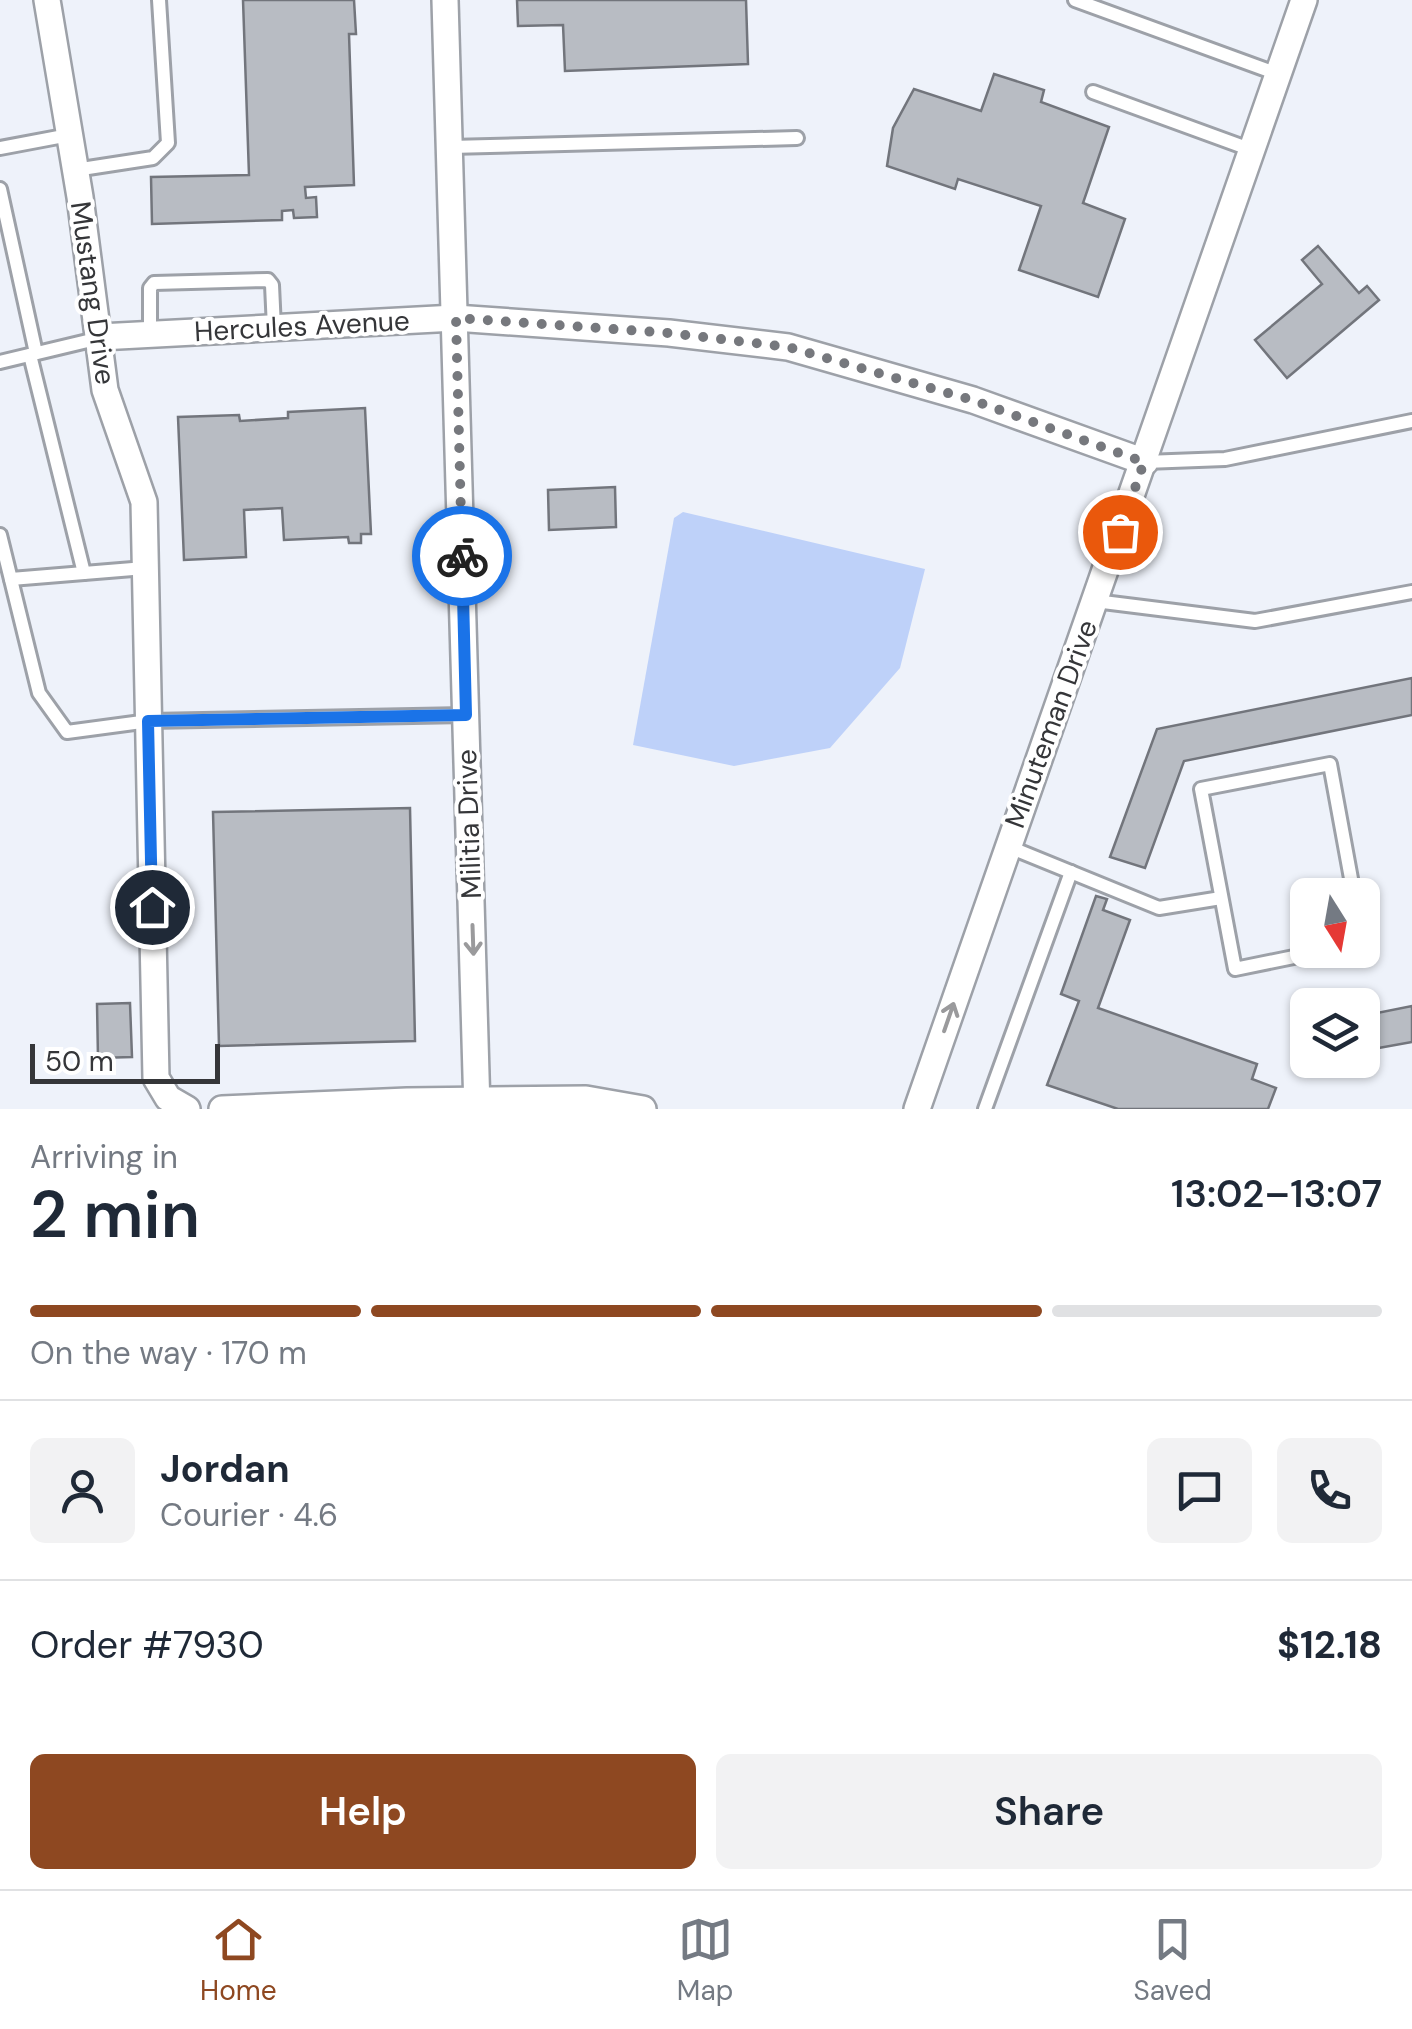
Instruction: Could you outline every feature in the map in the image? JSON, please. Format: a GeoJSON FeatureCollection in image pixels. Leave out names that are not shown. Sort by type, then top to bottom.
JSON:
{"type":"FeatureCollection","features":[{"type":"Feature","properties":{"kind":"street","name":"Mustang Drive"},"geometry":{"type":"LineString","coordinates":[[47,0],[105,390],[144,502],[156,1078],[172,1105]]}},
{"type":"Feature","properties":{"kind":"street","name":"Militia Drive"},"geometry":{"type":"LineString","coordinates":[[444,0],[477,1106]]}},
{"type":"Feature","properties":{"kind":"street","name":"Minuteman Drive"},"geometry":{"type":"LineString","coordinates":[[917,1109],[1304,0]]}},
{"type":"Feature","properties":{"kind":"street","name":"Hercules Avenue"},"geometry":{"type":"LineString","coordinates":[[100,338],[456,318],[669,333],[788,347],[972,400],[1144,462]]}},
{"type":"Feature","properties":{"kind":"street"},"geometry":{"type":"LineString","coordinates":[[222,1109],[477,1106],[586,1100],[643,1109]]}},
{"type":"Feature","properties":{"kind":"lane"},"geometry":{"type":"LineString","coordinates":[[75,170],[153,158],[168,143],[158,0]]}},
{"type":"Feature","properties":{"kind":"lane"},"geometry":{"type":"LineString","coordinates":[[1076,0],[1278,74]]}},
{"type":"Feature","properties":{"kind":"lane"},"geometry":{"type":"LineString","coordinates":[[1093,92],[1252,150]]}},
{"type":"Feature","properties":{"kind":"lane"},"geometry":{"type":"LineString","coordinates":[[0,148],[69,134]]}},
{"type":"Feature","properties":{"kind":"lane"},"geometry":{"type":"LineString","coordinates":[[450,147],[797,138]]}},
{"type":"Feature","properties":{"kind":"lane"},"geometry":{"type":"LineString","coordinates":[[0,190],[84,573]]}},
{"type":"Feature","properties":{"kind":"lane"},"geometry":{"type":"LineString","coordinates":[[150,335],[150,288],[154,283],[268,280],[272,286],[274,328]]}},
{"type":"Feature","properties":{"kind":"lane"},"geometry":{"type":"LineString","coordinates":[[0,362],[100,338]]}},
{"type":"Feature","properties":{"kind":"lane"},"geometry":{"type":"LineString","coordinates":[[1144,462],[1224,459],[1412,421]]}},
{"type":"Feature","properties":{"kind":"lane"},"geometry":{"type":"LineString","coordinates":[[0,535],[39,693],[66,732],[148,721],[466,715]]}},
{"type":"Feature","properties":{"kind":"lane"},"geometry":{"type":"LineString","coordinates":[[11,579],[145,568]]}},
{"type":"Feature","properties":{"kind":"lane"},"geometry":{"type":"LineString","coordinates":[[1095,601],[1256,622],[1412,592]]}},
{"type":"Feature","properties":{"kind":"lane"},"geometry":{"type":"LineString","coordinates":[[1290,957],[1235,968],[1201,789],[1330,764],[1351,878]]}},
{"type":"Feature","properties":{"kind":"lane"},"geometry":{"type":"LineString","coordinates":[[1007,846],[1159,908],[1222,898]]}},
{"type":"Feature","properties":{"kind":"lane"},"geometry":{"type":"LineString","coordinates":[[985,1109],[1072,872]]}},
{"type":"Feature","properties":{"kind":"shaded area"},"geometry":{"type":"Polygon","coordinates":[[[683,512],[925,569],[900,668],[830,748],[734,766],[633,745],[674,518],[683,512]]]}},
{"type":"Feature","properties":{"kind":"building"},"geometry":{"type":"Polygon","coordinates":[[[243,0],[354,0],[356,34],[349,34],[354,185],[305,187],[306,198],[316,197],[317,217],[294,218],[293,210],[282,211],[282,220],[152,224],[151,177],[249,175],[243,0]]]}},
{"type":"Feature","properties":{"kind":"building"},"geometry":{"type":"Polygon","coordinates":[[[517,0],[746,0],[748,64],[565,71],[563,25],[518,26],[517,0]]]}},
{"type":"Feature","properties":{"kind":"building"},"geometry":{"type":"Polygon","coordinates":[[[994,74],[1044,90],[1041,102],[1109,127],[1083,203],[1125,219],[1098,297],[1019,270],[1041,206],[958,179],[955,189],[887,166],[893,128],[914,89],[981,111],[994,74]]]}},
{"type":"Feature","properties":{"kind":"building"},"geometry":{"type":"Polygon","coordinates":[[[1318,246],[1359,293],[1367,286],[1379,300],[1287,378],[1255,340],[1322,284],[1302,260],[1318,246]]]}},
{"type":"Feature","properties":{"kind":"building"},"geometry":{"type":"Polygon","coordinates":[[[365,408],[371,534],[361,534],[361,543],[349,543],[348,537],[284,540],[282,508],[244,510],[246,557],[184,560],[178,417],[239,415],[240,421],[288,418],[288,412],[365,408]]]}},
{"type":"Feature","properties":{"kind":"building"},"geometry":{"type":"Polygon","coordinates":[[[615,487],[616,527],[549,530],[548,490],[615,487]]]}},
{"type":"Feature","properties":{"kind":"building"},"geometry":{"type":"Polygon","coordinates":[[[1412,678],[1412,715],[1184,761],[1145,868],[1110,857],[1157,729],[1412,678]]]}},
{"type":"Feature","properties":{"kind":"building"},"geometry":{"type":"Polygon","coordinates":[[[410,808],[415,1041],[219,1046],[213,812],[410,808]]]}},
{"type":"Feature","properties":{"kind":"building"},"geometry":{"type":"Polygon","coordinates":[[[1096,896],[1107,899],[1103,910],[1130,920],[1098,1008],[1257,1064],[1252,1079],[1276,1088],[1268,1109],[1118,1109],[1047,1085],[1079,1001],[1061,994],[1096,896]]]}},
{"type":"Feature","properties":{"kind":"building"},"geometry":{"type":"Polygon","coordinates":[[[130,1003],[132,1057],[98,1058],[97,1004],[130,1003]]]}},
{"type":"Feature","properties":{"kind":"building"},"geometry":{"type":"Polygon","coordinates":[[[1412,1006],[1412,1042],[1380,1048],[1380,1012],[1412,1006]]]}},
{"type":"Feature","properties":{"kind":"way so far"},"geometry":{"type":"LineString","coordinates":[[462,556],[456,318],[669,333],[788,347],[972,400],[1144,462],[1120,532]]}},
{"type":"Feature","properties":{"kind":"route"},"geometry":{"type":"LineString","coordinates":[[152,907],[148,721],[466,715],[462,556]]}}]}
